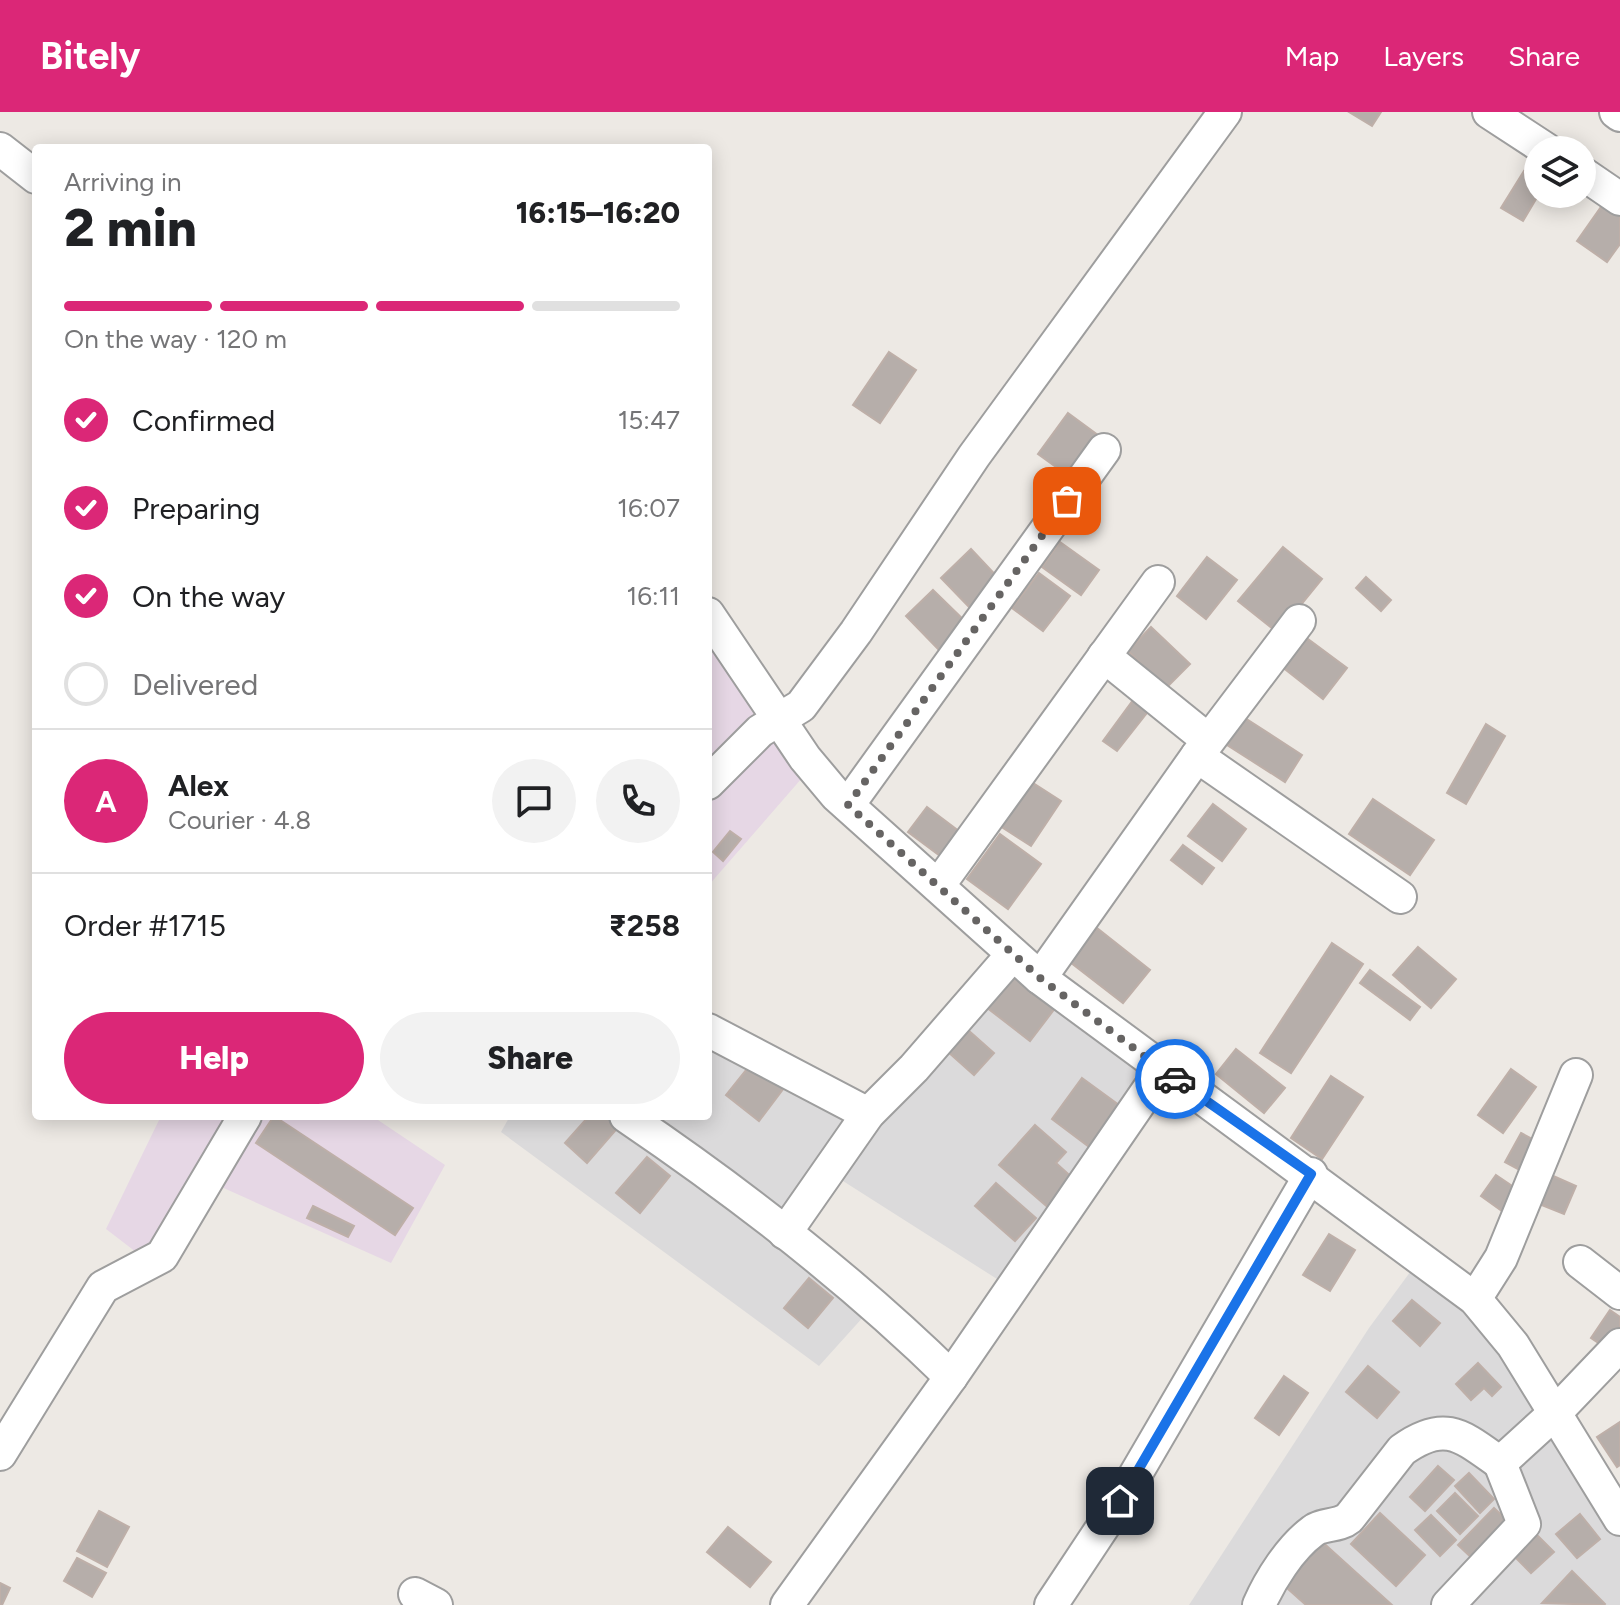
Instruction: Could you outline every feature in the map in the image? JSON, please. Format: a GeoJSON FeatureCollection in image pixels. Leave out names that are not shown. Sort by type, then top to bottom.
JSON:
{"type":"FeatureCollection","features":[{"type":"Feature","properties":{"kind":"street"},"geometry":{"type":"LineString","coordinates":[[712,779],[760,731],[780,722],[801,706],[974,456],[1225,112]]}},
{"type":"Feature","properties":{"kind":"street"},"geometry":{"type":"LineString","coordinates":[[1489,112],[1526,136]]}},
{"type":"Feature","properties":{"kind":"street"},"geometry":{"type":"LineString","coordinates":[[0,149],[32,174]]}},
{"type":"Feature","properties":{"kind":"street"},"geometry":{"type":"LineString","coordinates":[[1596,183],[1620,199]]}},
{"type":"Feature","properties":{"kind":"street"},"geometry":{"type":"LineString","coordinates":[[848,805],[1104,450]]}},
{"type":"Feature","properties":{"kind":"street"},"geometry":{"type":"LineString","coordinates":[[938,886],[1158,582]]}},
{"type":"Feature","properties":{"kind":"street"},"geometry":{"type":"LineString","coordinates":[[712,620],[805,758],[848,805],[1013,954],[1162,1070],[1311,1174],[1475,1299],[1513,1345],[1620,1519]]}},
{"type":"Feature","properties":{"kind":"street"},"geometry":{"type":"LineString","coordinates":[[1040,978],[1202,748],[1299,621]]}},
{"type":"Feature","properties":{"kind":"street"},"geometry":{"type":"LineString","coordinates":[[1104,656],[1202,748],[1400,897]]}},
{"type":"Feature","properties":{"kind":"street"},"geometry":{"type":"LineString","coordinates":[[785,1233],[868,1114],[914,1068],[1013,954]]}},
{"type":"Feature","properties":{"kind":"street"},"geometry":{"type":"LineString","coordinates":[[712,1032],[868,1114]]}},
{"type":"Feature","properties":{"kind":"street"},"geometry":{"type":"LineString","coordinates":[[787,1605],[951,1377],[1162,1070]]}},
{"type":"Feature","properties":{"kind":"street"},"geometry":{"type":"LineString","coordinates":[[1475,1299],[1501,1258],[1576,1075]]}},
{"type":"Feature","properties":{"kind":"street"},"geometry":{"type":"LineString","coordinates":[[0,1454],[103,1287],[162,1256],[243,1120]]}},
{"type":"Feature","properties":{"kind":"street"},"geometry":{"type":"LineString","coordinates":[[632,1120],[697,1165],[785,1233],[904,1332],[951,1377]]}},
{"type":"Feature","properties":{"kind":"street"},"geometry":{"type":"LineString","coordinates":[[1051,1605],[1120,1501],[1311,1174]]}},
{"type":"Feature","properties":{"kind":"street"},"geometry":{"type":"LineString","coordinates":[[1580,1262],[1620,1293]]}},
{"type":"Feature","properties":{"kind":"street"},"geometry":{"type":"LineString","coordinates":[[1500,1463],[1556,1412],[1620,1345]]}},
{"type":"Feature","properties":{"kind":"street"},"geometry":{"type":"LineString","coordinates":[[1259,1605],[1272,1579],[1313,1530],[1339,1525],[1349,1518],[1394,1459],[1413,1442],[1434,1433],[1454,1433],[1500,1463],[1524,1524],[1448,1605]]}},
{"type":"Feature","properties":{"kind":"shaded area"},"geometry":{"type":"Polygon","coordinates":[[[712,632],[802,778],[712,881],[712,632]]]}},
{"type":"Feature","properties":{"kind":"shaded area"},"geometry":{"type":"Polygon","coordinates":[[[1008,968],[1148,1073],[1008,1286],[821,1167],[778,1239],[865,1315],[819,1366],[501,1132],[508,1120],[712,1120],[712,1051],[720,1032],[876,1132],[1008,968]]]}},
{"type":"Feature","properties":{"kind":"shaded area"},"geometry":{"type":"Polygon","coordinates":[[[159,1120],[378,1120],[445,1165],[391,1263],[199,1177],[149,1262],[106,1229],[159,1120]]]}},
{"type":"Feature","properties":{"kind":"shaded area"},"geometry":{"type":"Polygon","coordinates":[[[1419,1260],[1496,1325],[1620,1532],[1620,1605],[1189,1605],[1369,1328],[1419,1260]]]}},
{"type":"Feature","properties":{"kind":"building"},"geometry":{"type":"Polygon","coordinates":[[[1349,112],[1381,112],[1372,126],[1349,112]]]}},
{"type":"Feature","properties":{"kind":"building"},"geometry":{"type":"Polygon","coordinates":[[[1524,171],[1524,208],[1531,208],[1523,221],[1501,208],[1524,171]]]}},
{"type":"Feature","properties":{"kind":"building"},"geometry":{"type":"Polygon","coordinates":[[[1610,194],[1620,200],[1620,244],[1607,262],[1577,241],[1610,194]]]}},
{"type":"Feature","properties":{"kind":"building"},"geometry":{"type":"Polygon","coordinates":[[[889,352],[916,370],[880,423],[853,405],[889,352]]]}},
{"type":"Feature","properties":{"kind":"building"},"geometry":{"type":"Polygon","coordinates":[[[1068,413],[1106,441],[1077,482],[1038,454],[1068,413]]]}},
{"type":"Feature","properties":{"kind":"building"},"geometry":{"type":"Polygon","coordinates":[[[1060,542],[1099,570],[1081,595],[1042,567],[1060,542]]]}},
{"type":"Feature","properties":{"kind":"building"},"geometry":{"type":"Polygon","coordinates":[[[1283,547],[1322,579],[1278,633],[1238,601],[1283,547]]]}},
{"type":"Feature","properties":{"kind":"building"},"geometry":{"type":"Polygon","coordinates":[[[971,549],[1003,583],[973,611],[941,578],[971,549]]]}},
{"type":"Feature","properties":{"kind":"building"},"geometry":{"type":"Polygon","coordinates":[[[1207,557],[1237,580],[1206,619],[1177,596],[1207,557]]]}},
{"type":"Feature","properties":{"kind":"building"},"geometry":{"type":"Polygon","coordinates":[[[1039,573],[1070,596],[1043,631],[1012,608],[1039,573]]]}},
{"type":"Feature","properties":{"kind":"building"},"geometry":{"type":"Polygon","coordinates":[[[1366,577],[1391,600],[1381,611],[1356,588],[1366,577]]]}},
{"type":"Feature","properties":{"kind":"building"},"geometry":{"type":"Polygon","coordinates":[[[933,590],[971,627],[943,654],[906,616],[933,590]]]}},
{"type":"Feature","properties":{"kind":"building"},"geometry":{"type":"Polygon","coordinates":[[[1151,627],[1190,664],[1166,688],[1128,651],[1151,627]]]}},
{"type":"Feature","properties":{"kind":"building"},"geometry":{"type":"Polygon","coordinates":[[[1304,636],[1347,668],[1323,699],[1281,666],[1304,636]]]}},
{"type":"Feature","properties":{"kind":"building"},"geometry":{"type":"Polygon","coordinates":[[[1139,692],[1154,704],[1117,751],[1103,741],[1139,692]]]}},
{"type":"Feature","properties":{"kind":"building"},"geometry":{"type":"Polygon","coordinates":[[[1245,718],[1302,755],[1285,782],[1227,745],[1245,718]]]}},
{"type":"Feature","properties":{"kind":"building"},"geometry":{"type":"Polygon","coordinates":[[[1486,724],[1505,736],[1466,804],[1447,793],[1486,724]]]}},
{"type":"Feature","properties":{"kind":"building"},"geometry":{"type":"Polygon","coordinates":[[[1030,781],[1061,801],[1031,846],[1000,826],[1030,781]]]}},
{"type":"Feature","properties":{"kind":"building"},"geometry":{"type":"Polygon","coordinates":[[[1373,799],[1434,840],[1410,875],[1349,834],[1373,799]]]}},
{"type":"Feature","properties":{"kind":"building"},"geometry":{"type":"Polygon","coordinates":[[[1213,804],[1246,829],[1222,861],[1188,836],[1213,804]]]}},
{"type":"Feature","properties":{"kind":"building"},"geometry":{"type":"Polygon","coordinates":[[[927,807],[964,835],[944,859],[908,832],[927,807]]]}},
{"type":"Feature","properties":{"kind":"building"},"geometry":{"type":"Polygon","coordinates":[[[730,831],[741,839],[723,861],[713,852],[730,831]]]}},
{"type":"Feature","properties":{"kind":"building"},"geometry":{"type":"Polygon","coordinates":[[[1000,834],[1041,864],[1008,909],[967,879],[1000,834]]]}},
{"type":"Feature","properties":{"kind":"building"},"geometry":{"type":"Polygon","coordinates":[[[1183,845],[1214,868],[1202,884],[1171,860],[1183,845]]]}},
{"type":"Feature","properties":{"kind":"building"},"geometry":{"type":"Polygon","coordinates":[[[1097,928],[1150,970],[1123,1003],[1070,962],[1097,928]]]}},
{"type":"Feature","properties":{"kind":"building"},"geometry":{"type":"Polygon","coordinates":[[[1332,943],[1363,964],[1291,1073],[1260,1053],[1332,943]]]}},
{"type":"Feature","properties":{"kind":"building"},"geometry":{"type":"Polygon","coordinates":[[[1418,947],[1456,979],[1431,1008],[1393,975],[1418,947]]]}},
{"type":"Feature","properties":{"kind":"building"},"geometry":{"type":"Polygon","coordinates":[[[1370,970],[1420,1007],[1410,1020],[1360,983],[1370,970]]]}},
{"type":"Feature","properties":{"kind":"building"},"geometry":{"type":"Polygon","coordinates":[[[1012,973],[1056,1007],[1030,1041],[986,1007],[1012,973]]]}},
{"type":"Feature","properties":{"kind":"building"},"geometry":{"type":"Polygon","coordinates":[[[968,1030],[994,1053],[974,1075],[948,1052],[968,1030]]]}},
{"type":"Feature","properties":{"kind":"building"},"geometry":{"type":"Polygon","coordinates":[[[1236,1049],[1285,1088],[1264,1113],[1216,1074],[1236,1049]]]}},
{"type":"Feature","properties":{"kind":"building"},"geometry":{"type":"Polygon","coordinates":[[[755,1059],[787,1084],[759,1121],[726,1095],[755,1059]]]}},
{"type":"Feature","properties":{"kind":"building"},"geometry":{"type":"Polygon","coordinates":[[[1511,1069],[1536,1087],[1503,1133],[1478,1115],[1511,1069]]]}},
{"type":"Feature","properties":{"kind":"building"},"geometry":{"type":"Polygon","coordinates":[[[1331,1076],[1363,1097],[1322,1159],[1291,1138],[1331,1076]]]}},
{"type":"Feature","properties":{"kind":"building"},"geometry":{"type":"Polygon","coordinates":[[[1082,1078],[1123,1108],[1092,1149],[1052,1119],[1082,1078]]]}},
{"type":"Feature","properties":{"kind":"building"},"geometry":{"type":"Polygon","coordinates":[[[271,1120],[280,1120],[413,1208],[395,1235],[256,1143],[271,1120]]]}},
{"type":"Feature","properties":{"kind":"building"},"geometry":{"type":"Polygon","coordinates":[[[585,1120],[614,1120],[620,1125],[587,1163],[565,1143],[585,1120]]]}},
{"type":"Feature","properties":{"kind":"building"},"geometry":{"type":"Polygon","coordinates":[[[1035,1125],[1066,1152],[1056,1163],[1076,1181],[1050,1209],[999,1165],[1035,1125]]]}},
{"type":"Feature","properties":{"kind":"building"},"geometry":{"type":"Polygon","coordinates":[[[1521,1133],[1547,1147],[1531,1176],[1505,1162],[1521,1133]]]}},
{"type":"Feature","properties":{"kind":"building"},"geometry":{"type":"Polygon","coordinates":[[[647,1157],[670,1176],[640,1213],[616,1193],[647,1157]]]}},
{"type":"Feature","properties":{"kind":"building"},"geometry":{"type":"Polygon","coordinates":[[[1496,1175],[1524,1194],[1509,1216],[1481,1196],[1496,1175]]]}},
{"type":"Feature","properties":{"kind":"building"},"geometry":{"type":"Polygon","coordinates":[[[1551,1175],[1576,1186],[1564,1214],[1539,1204],[1551,1175]]]}},
{"type":"Feature","properties":{"kind":"building"},"geometry":{"type":"Polygon","coordinates":[[[996,1183],[1036,1218],[1015,1241],[975,1206],[996,1183]]]}},
{"type":"Feature","properties":{"kind":"building"},"geometry":{"type":"Polygon","coordinates":[[[313,1206],[354,1226],[348,1237],[307,1218],[313,1206]]]}},
{"type":"Feature","properties":{"kind":"building"},"geometry":{"type":"Polygon","coordinates":[[[1329,1234],[1355,1250],[1330,1291],[1303,1275],[1329,1234]]]}},
{"type":"Feature","properties":{"kind":"building"},"geometry":{"type":"Polygon","coordinates":[[[809,1278],[833,1298],[808,1328],[784,1308],[809,1278]]]}},
{"type":"Feature","properties":{"kind":"building"},"geometry":{"type":"Polygon","coordinates":[[[1412,1300],[1440,1323],[1420,1346],[1393,1321],[1412,1300]]]}},
{"type":"Feature","properties":{"kind":"building"},"geometry":{"type":"Polygon","coordinates":[[[1610,1310],[1620,1317],[1620,1334],[1609,1350],[1591,1338],[1610,1310]]]}},
{"type":"Feature","properties":{"kind":"building"},"geometry":{"type":"Polygon","coordinates":[[[1478,1363],[1501,1387],[1492,1396],[1484,1388],[1471,1400],[1456,1384],[1478,1363]]]}},
{"type":"Feature","properties":{"kind":"building"},"geometry":{"type":"Polygon","coordinates":[[[1368,1366],[1399,1392],[1377,1418],[1346,1392],[1368,1366]]]}},
{"type":"Feature","properties":{"kind":"building"},"geometry":{"type":"Polygon","coordinates":[[[1284,1376],[1308,1393],[1279,1435],[1255,1418],[1284,1376]]]}},
{"type":"Feature","properties":{"kind":"building"},"geometry":{"type":"Polygon","coordinates":[[[1620,1422],[1620,1465],[1617,1467],[1597,1437],[1620,1422]]]}},
{"type":"Feature","properties":{"kind":"building"},"geometry":{"type":"Polygon","coordinates":[[[1438,1466],[1454,1480],[1425,1511],[1410,1497],[1438,1466]]]}},
{"type":"Feature","properties":{"kind":"building"},"geometry":{"type":"Polygon","coordinates":[[[1469,1473],[1494,1499],[1480,1513],[1455,1486],[1469,1473]]]}},
{"type":"Feature","properties":{"kind":"building"},"geometry":{"type":"Polygon","coordinates":[[[1455,1493],[1478,1516],[1460,1534],[1437,1511],[1455,1493]]]}},
{"type":"Feature","properties":{"kind":"building"},"geometry":{"type":"Polygon","coordinates":[[[1494,1508],[1510,1523],[1474,1560],[1458,1545],[1494,1508]]]}},
{"type":"Feature","properties":{"kind":"building"},"geometry":{"type":"Polygon","coordinates":[[[99,1511],[129,1527],[107,1567],[77,1551],[99,1511]]]}},
{"type":"Feature","properties":{"kind":"building"},"geometry":{"type":"Polygon","coordinates":[[[1380,1513],[1425,1555],[1396,1586],[1351,1544],[1380,1513]]]}},
{"type":"Feature","properties":{"kind":"building"},"geometry":{"type":"Polygon","coordinates":[[[1580,1514],[1600,1539],[1577,1558],[1556,1534],[1580,1514]]]}},
{"type":"Feature","properties":{"kind":"building"},"geometry":{"type":"Polygon","coordinates":[[[1431,1515],[1456,1540],[1440,1556],[1415,1530],[1431,1515]]]}},
{"type":"Feature","properties":{"kind":"building"},"geometry":{"type":"Polygon","coordinates":[[[728,1527],[771,1562],[750,1587],[707,1552],[728,1527]]]}},
{"type":"Feature","properties":{"kind":"building"},"geometry":{"type":"Polygon","coordinates":[[[1537,1535],[1554,1552],[1531,1573],[1515,1557],[1537,1535]]]}},
{"type":"Feature","properties":{"kind":"building"},"geometry":{"type":"Polygon","coordinates":[[[1319,1539],[1392,1605],[1306,1605],[1279,1581],[1319,1539]]]}},
{"type":"Feature","properties":{"kind":"building"},"geometry":{"type":"Polygon","coordinates":[[[77,1558],[106,1573],[92,1597],[64,1581],[77,1558]]]}},
{"type":"Feature","properties":{"kind":"building"},"geometry":{"type":"Polygon","coordinates":[[[1572,1571],[1605,1604],[1604,1605],[1542,1603],[1572,1571]]]}},
{"type":"Feature","properties":{"kind":"building"},"geometry":{"type":"Polygon","coordinates":[[[0,1583],[10,1588],[2,1605],[0,1605],[0,1583]]]}},
{"type":"Feature","properties":{"kind":"way so far"},"geometry":{"type":"LineString","coordinates":[[1067,501],[848,805],[1040,978],[1175,1079]]}},
{"type":"Feature","properties":{"kind":"route"},"geometry":{"type":"LineString","coordinates":[[1120,1501],[1311,1174],[1175,1079]]}}]}
